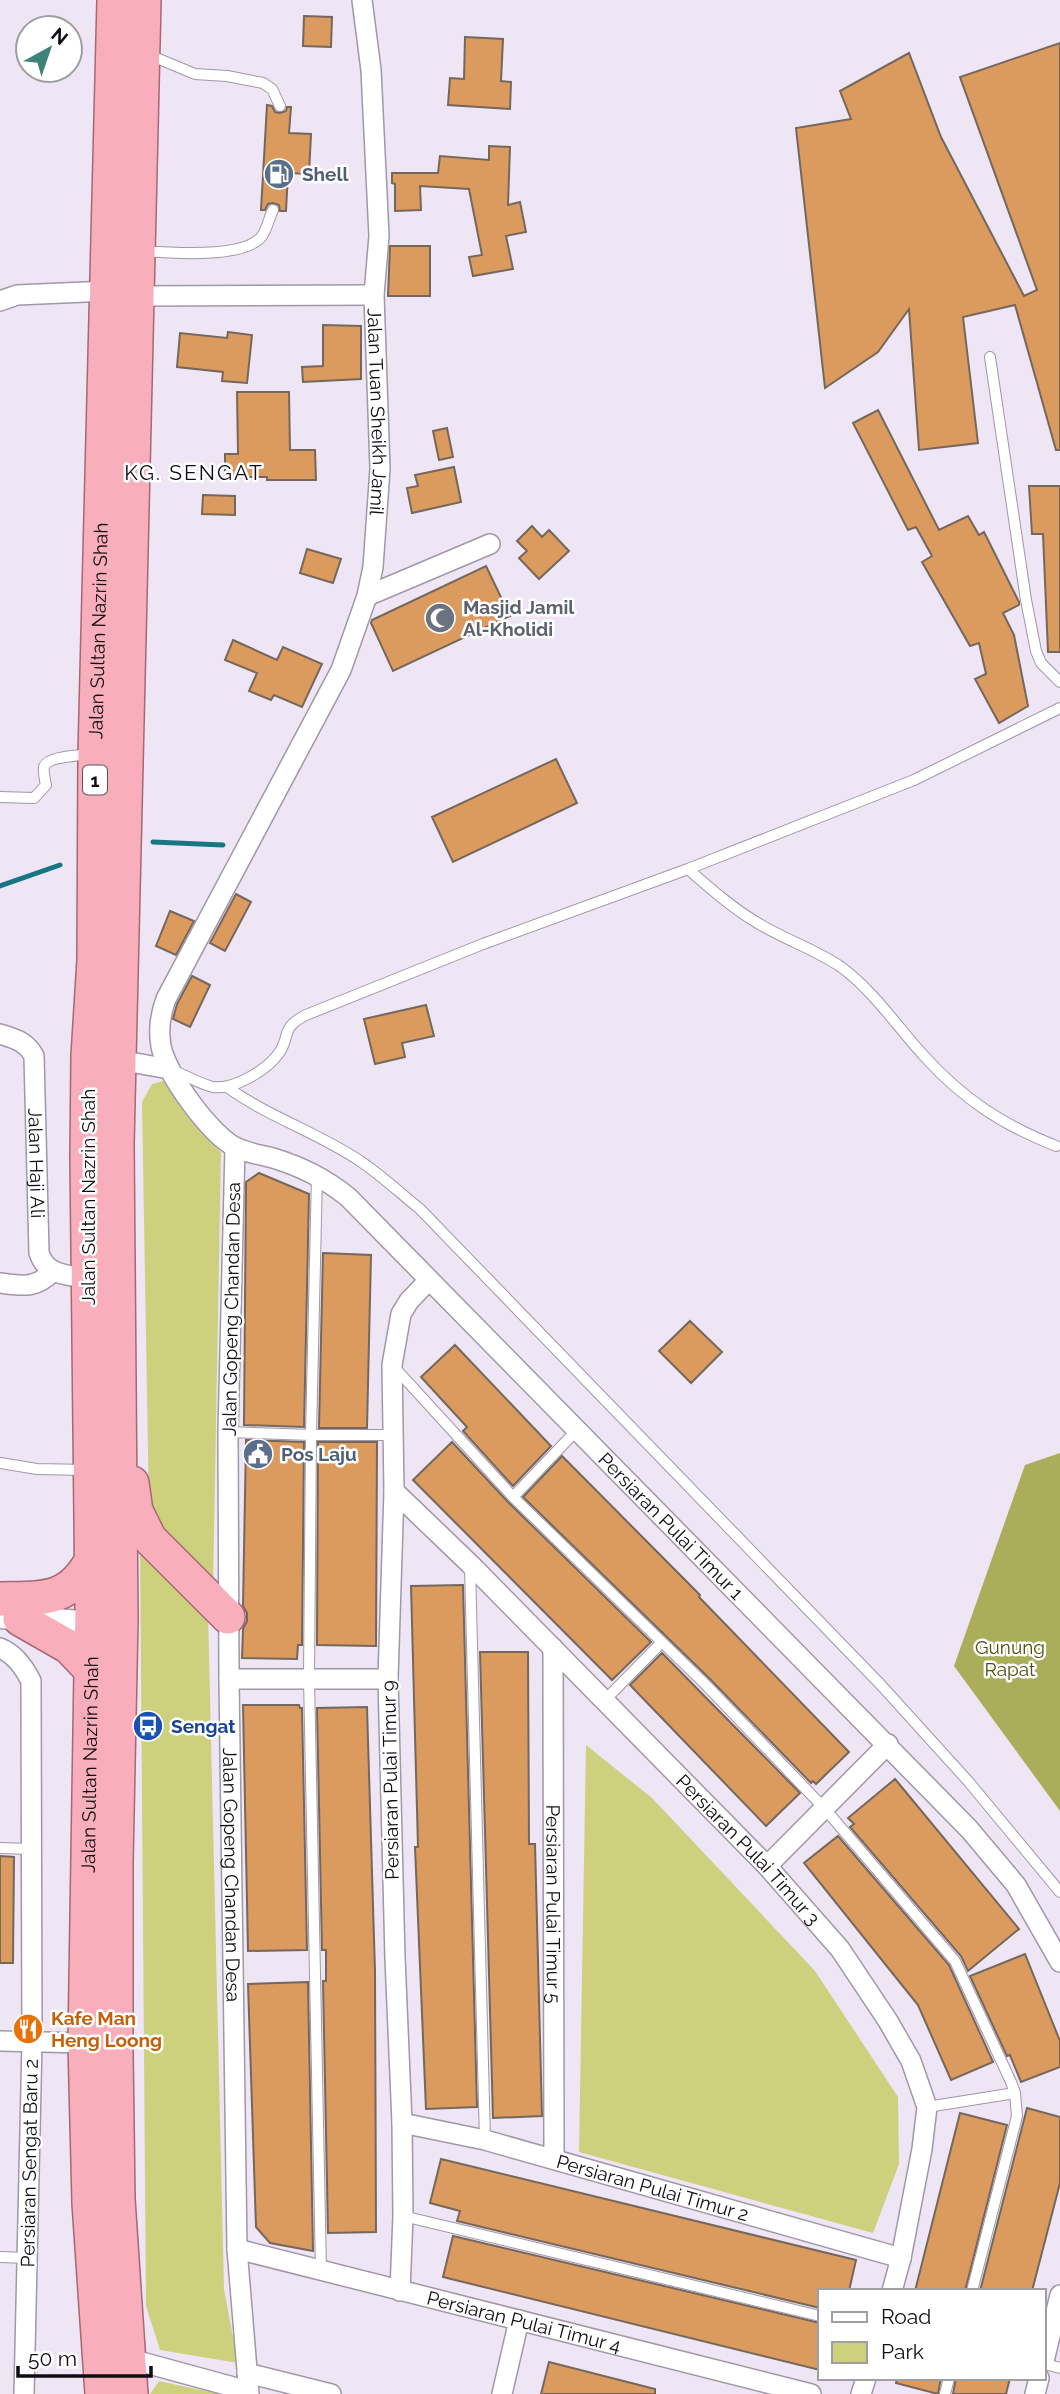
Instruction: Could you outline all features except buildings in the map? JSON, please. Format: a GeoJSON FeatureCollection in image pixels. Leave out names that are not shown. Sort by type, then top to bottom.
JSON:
{"type":"FeatureCollection","features":[{"type":"Feature","properties":{"kind":"highway","name":"Jalan Sultan Nazrin Shah"},"geometry":{"type":"LineString","coordinates":[[114,0],[122,294],[117,1158],[121,1620],[116,1862],[118,2199],[131,2394]]}},
{"type":"Feature","properties":{"kind":"highway","name":"Jalan Sultan Nazrin Shah"},"geometry":{"type":"LineString","coordinates":[[102,2394],[89,2203],[85,2043],[90,1669],[95,1617],[88,1279],[88,1056],[94,960],[95,754],[122,294],[139,251],[144,0]]}},
{"type":"Feature","properties":{"kind":"highway"},"geometry":{"type":"LineString","coordinates":[[87,1157],[94,1141],[98,1080],[119,1060],[109,1044],[102,1016],[101,972],[94,960]]}},
{"type":"Feature","properties":{"kind":"highway"},"geometry":{"type":"LineString","coordinates":[[116,1862],[108,1801],[107,1648],[95,1617],[108,1587],[107,1479],[119,1427]]}},
{"type":"Feature","properties":{"kind":"highway"},"geometry":{"type":"LineString","coordinates":[[119,1427],[127,1445],[136,1511],[142,1526],[162,1553],[228,1617]]}},
{"type":"Feature","properties":{"kind":"highway"},"geometry":{"type":"LineString","coordinates":[[5,1609],[66,1591],[83,1576],[92,1559]]}},
{"type":"Feature","properties":{"kind":"highway"},"geometry":{"type":"LineString","coordinates":[[5,1609],[69,1647],[90,1669]]}},
{"type":"Feature","properties":{"kind":"street","name":"Jalan Tuan Sheikh Jamil"},"geometry":{"type":"LineString","coordinates":[[234,1147],[210,1125],[169,1069],[159,1032],[161,1013],[341,670],[367,596],[373,567],[380,469],[374,295],[379,236],[371,70],[362,0]]}},
{"type":"Feature","properties":{"kind":"street"},"geometry":{"type":"LineString","coordinates":[[1,297],[122,294],[374,295]]}},
{"type":"Feature","properties":{"kind":"street"},"geometry":{"type":"LineString","coordinates":[[367,596],[491,544]]}},
{"type":"Feature","properties":{"kind":"street","name":"Jalan Haji Ali"},"geometry":{"type":"LineString","coordinates":[[0,1034],[20,1040],[29,1047],[34,1056],[39,1252],[43,1265],[53,1271]]}},
{"type":"Feature","properties":{"kind":"street"},"geometry":{"type":"LineString","coordinates":[[119,1060],[169,1069]]}},
{"type":"Feature","properties":{"kind":"street","name":"Persiaran Pulai Timur 1"},"geometry":{"type":"LineString","coordinates":[[234,1147],[317,1174],[348,1197],[969,1829],[1016,1885],[1060,1962]]}},
{"type":"Feature","properties":{"kind":"street","name":"Jalan Gopeng Chandan Desa"},"geometry":{"type":"LineString","coordinates":[[234,1147],[228,1432],[228,1617],[237,2249],[248,2386]]}},
{"type":"Feature","properties":{"kind":"street"},"geometry":{"type":"LineString","coordinates":[[0,1283],[35,1285],[44,1281],[53,1271],[88,1279]]}},
{"type":"Feature","properties":{"kind":"street","name":"Persiaran Pulai Timur 9"},"geometry":{"type":"LineString","coordinates":[[400,2291],[403,2216],[402,2123],[394,1947],[388,1679],[394,1491],[392,1365],[401,1314],[429,1280]]}},
{"type":"Feature","properties":{"kind":"street","name":"Persiaran Pulai Timur 3"},"geometry":{"type":"LineString","coordinates":[[394,1491],[470,1564],[767,1866],[841,1949],[911,2061],[927,2107],[922,2149],[893,2289]]}},
{"type":"Feature","properties":{"kind":"street"},"geometry":{"type":"LineString","coordinates":[[5,1609],[95,1617]]}},
{"type":"Feature","properties":{"kind":"street","name":"Persiaran Sengat Baru 2"},"geometry":{"type":"LineString","coordinates":[[0,1648],[7,1650],[23,1665],[31,1681],[32,2042],[24,2394]]}},
{"type":"Feature","properties":{"kind":"street","name":"Persiaran Pulai Timur 5"},"geometry":{"type":"LineString","coordinates":[[553,1648],[554,2159]]}},
{"type":"Feature","properties":{"kind":"street"},"geometry":{"type":"LineString","coordinates":[[229,1679],[388,1679]]}},
{"type":"Feature","properties":{"kind":"street"},"geometry":{"type":"LineString","coordinates":[[767,1866],[888,1744]]}},
{"type":"Feature","properties":{"kind":"street"},"geometry":{"type":"LineString","coordinates":[[0,2041],[85,2043]]}},
{"type":"Feature","properties":{"kind":"street","name":"Persiaran Pulai Timur 2"},"geometry":{"type":"LineString","coordinates":[[402,2123],[485,2140],[901,2258]]}},
{"type":"Feature","properties":{"kind":"street","name":"Persiaran Pulai Timur 4"},"geometry":{"type":"LineString","coordinates":[[237,2249],[811,2394]]}},
{"type":"Feature","properties":{"kind":"street"},"geometry":{"type":"LineString","coordinates":[[1046,2354],[1060,2295]]}},
{"type":"Feature","properties":{"kind":"street"},"geometry":{"type":"LineString","coordinates":[[502,2394],[519,2320]]}},
{"type":"Feature","properties":{"kind":"street"},"geometry":{"type":"LineString","coordinates":[[127,2358],[248,2386],[331,2394]]}},
{"type":"Feature","properties":{"kind":"lane"},"geometry":{"type":"LineString","coordinates":[[143,52],[195,74],[227,76],[263,83],[272,89],[280,106]]}},
{"type":"Feature","properties":{"kind":"lane"},"geometry":{"type":"LineString","coordinates":[[139,251],[195,254],[239,249],[261,238],[273,211]]}},
{"type":"Feature","properties":{"kind":"lane"},"geometry":{"type":"LineString","coordinates":[[990,357],[1036,652],[1041,663],[1060,682]]}},
{"type":"Feature","properties":{"kind":"lane"},"geometry":{"type":"LineString","coordinates":[[169,1069],[212,1087],[227,1087],[269,1063],[280,1052],[285,1035],[294,1021],[306,1015],[483,944],[688,869],[914,780],[1060,708]]}},
{"type":"Feature","properties":{"kind":"lane"},"geometry":{"type":"LineString","coordinates":[[0,797],[34,798],[46,785],[44,767],[47,762],[52,759],[95,754]]}},
{"type":"Feature","properties":{"kind":"lane"},"geometry":{"type":"LineString","coordinates":[[688,869],[729,904],[757,922],[841,967],[865,988],[953,1087],[986,1112],[1056,1146]]}},
{"type":"Feature","properties":{"kind":"lane"},"geometry":{"type":"LineString","coordinates":[[227,1087],[251,1105],[360,1161],[419,1209],[881,1685],[968,1781],[1060,1892]]}},
{"type":"Feature","properties":{"kind":"lane"},"geometry":{"type":"LineString","coordinates":[[317,1174],[309,1678],[321,2271]]}},
{"type":"Feature","properties":{"kind":"lane"},"geometry":{"type":"LineString","coordinates":[[392,1365],[513,1497],[662,1642],[825,1809],[955,1961],[1015,2093],[1017,2116],[973,2289]]}},
{"type":"Feature","properties":{"kind":"lane"},"geometry":{"type":"LineString","coordinates":[[513,1497],[576,1431]]}},
{"type":"Feature","properties":{"kind":"lane"},"geometry":{"type":"LineString","coordinates":[[228,1432],[311,1436],[392,1435]]}},
{"type":"Feature","properties":{"kind":"lane"},"geometry":{"type":"LineString","coordinates":[[0,1463],[37,1469],[91,1470]]}},
{"type":"Feature","properties":{"kind":"lane"},"geometry":{"type":"LineString","coordinates":[[470,1564],[485,2140]]}},
{"type":"Feature","properties":{"kind":"lane"},"geometry":{"type":"LineString","coordinates":[[604,1701],[662,1642]]}},
{"type":"Feature","properties":{"kind":"lane"},"geometry":{"type":"LineString","coordinates":[[0,1848],[31,1849]]}},
{"type":"Feature","properties":{"kind":"lane"},"geometry":{"type":"LineString","coordinates":[[927,2107],[1015,2093]]}},
{"type":"Feature","properties":{"kind":"lane"},"geometry":{"type":"LineString","coordinates":[[403,2216],[818,2316]]}},
{"type":"Feature","properties":{"kind":"lane"},"geometry":{"type":"LineString","coordinates":[[0,2257],[27,2258]]}},
{"type":"Feature","properties":{"kind":"green space"},"geometry":{"type":"Polygon","coordinates":[[[167,1080],[193,1123],[221,1152],[213,1588],[149,1511],[142,1102],[152,1084],[167,1080]]]}},
{"type":"Feature","properties":{"kind":"green space","name":"Gunung Rapat"},"geometry":{"type":"Polygon","coordinates":[[[1060,1453],[1060,1811],[954,1666],[1025,1465],[1060,1453]]]}},
{"type":"Feature","properties":{"kind":"green space"},"geometry":{"type":"Polygon","coordinates":[[[140,1544],[208,1612],[224,2289],[238,2363],[160,2350],[146,2306],[140,1544]]]}},
{"type":"Feature","properties":{"kind":"green space"},"geometry":{"type":"Polygon","coordinates":[[[586,1745],[652,1798],[815,1971],[898,2097],[899,2164],[873,2233],[579,2152],[586,1745]]]}},
{"type":"Feature","properties":{"kind":"green space"},"geometry":{"type":"Polygon","coordinates":[[[159,2381],[219,2394],[150,2394],[159,2381]]]}},
{"type":"Feature","properties":{"kind":"waterway"},"geometry":{"type":"LineString","coordinates":[[153,842],[223,845]]}},
{"type":"Feature","properties":{"kind":"waterway"},"geometry":{"type":"LineString","coordinates":[[0,886],[60,865]]}},
{"type":"Feature","properties":{"kind":"place","name":"Shell"},"geometry":{"type":"Point","coordinates":[279,174]}},
{"type":"Feature","properties":{"kind":"place","name":"Masjid Jamil Al-Kholidi"},"geometry":{"type":"Point","coordinates":[440,618]}},
{"type":"Feature","properties":{"kind":"place","name":"Pos Laju"},"geometry":{"type":"Point","coordinates":[258,1454]}},
{"type":"Feature","properties":{"kind":"place","name":"Sengat"},"geometry":{"type":"Point","coordinates":[148,1726]}},
{"type":"Feature","properties":{"kind":"place","name":"Kafe Man Heng Loong"},"geometry":{"type":"Point","coordinates":[28,2029]}},
{"type":"Feature","properties":{"kind":"district","name":"KG. SENGAT"},"geometry":{"type":"Point","coordinates":[194,472]}}]}
